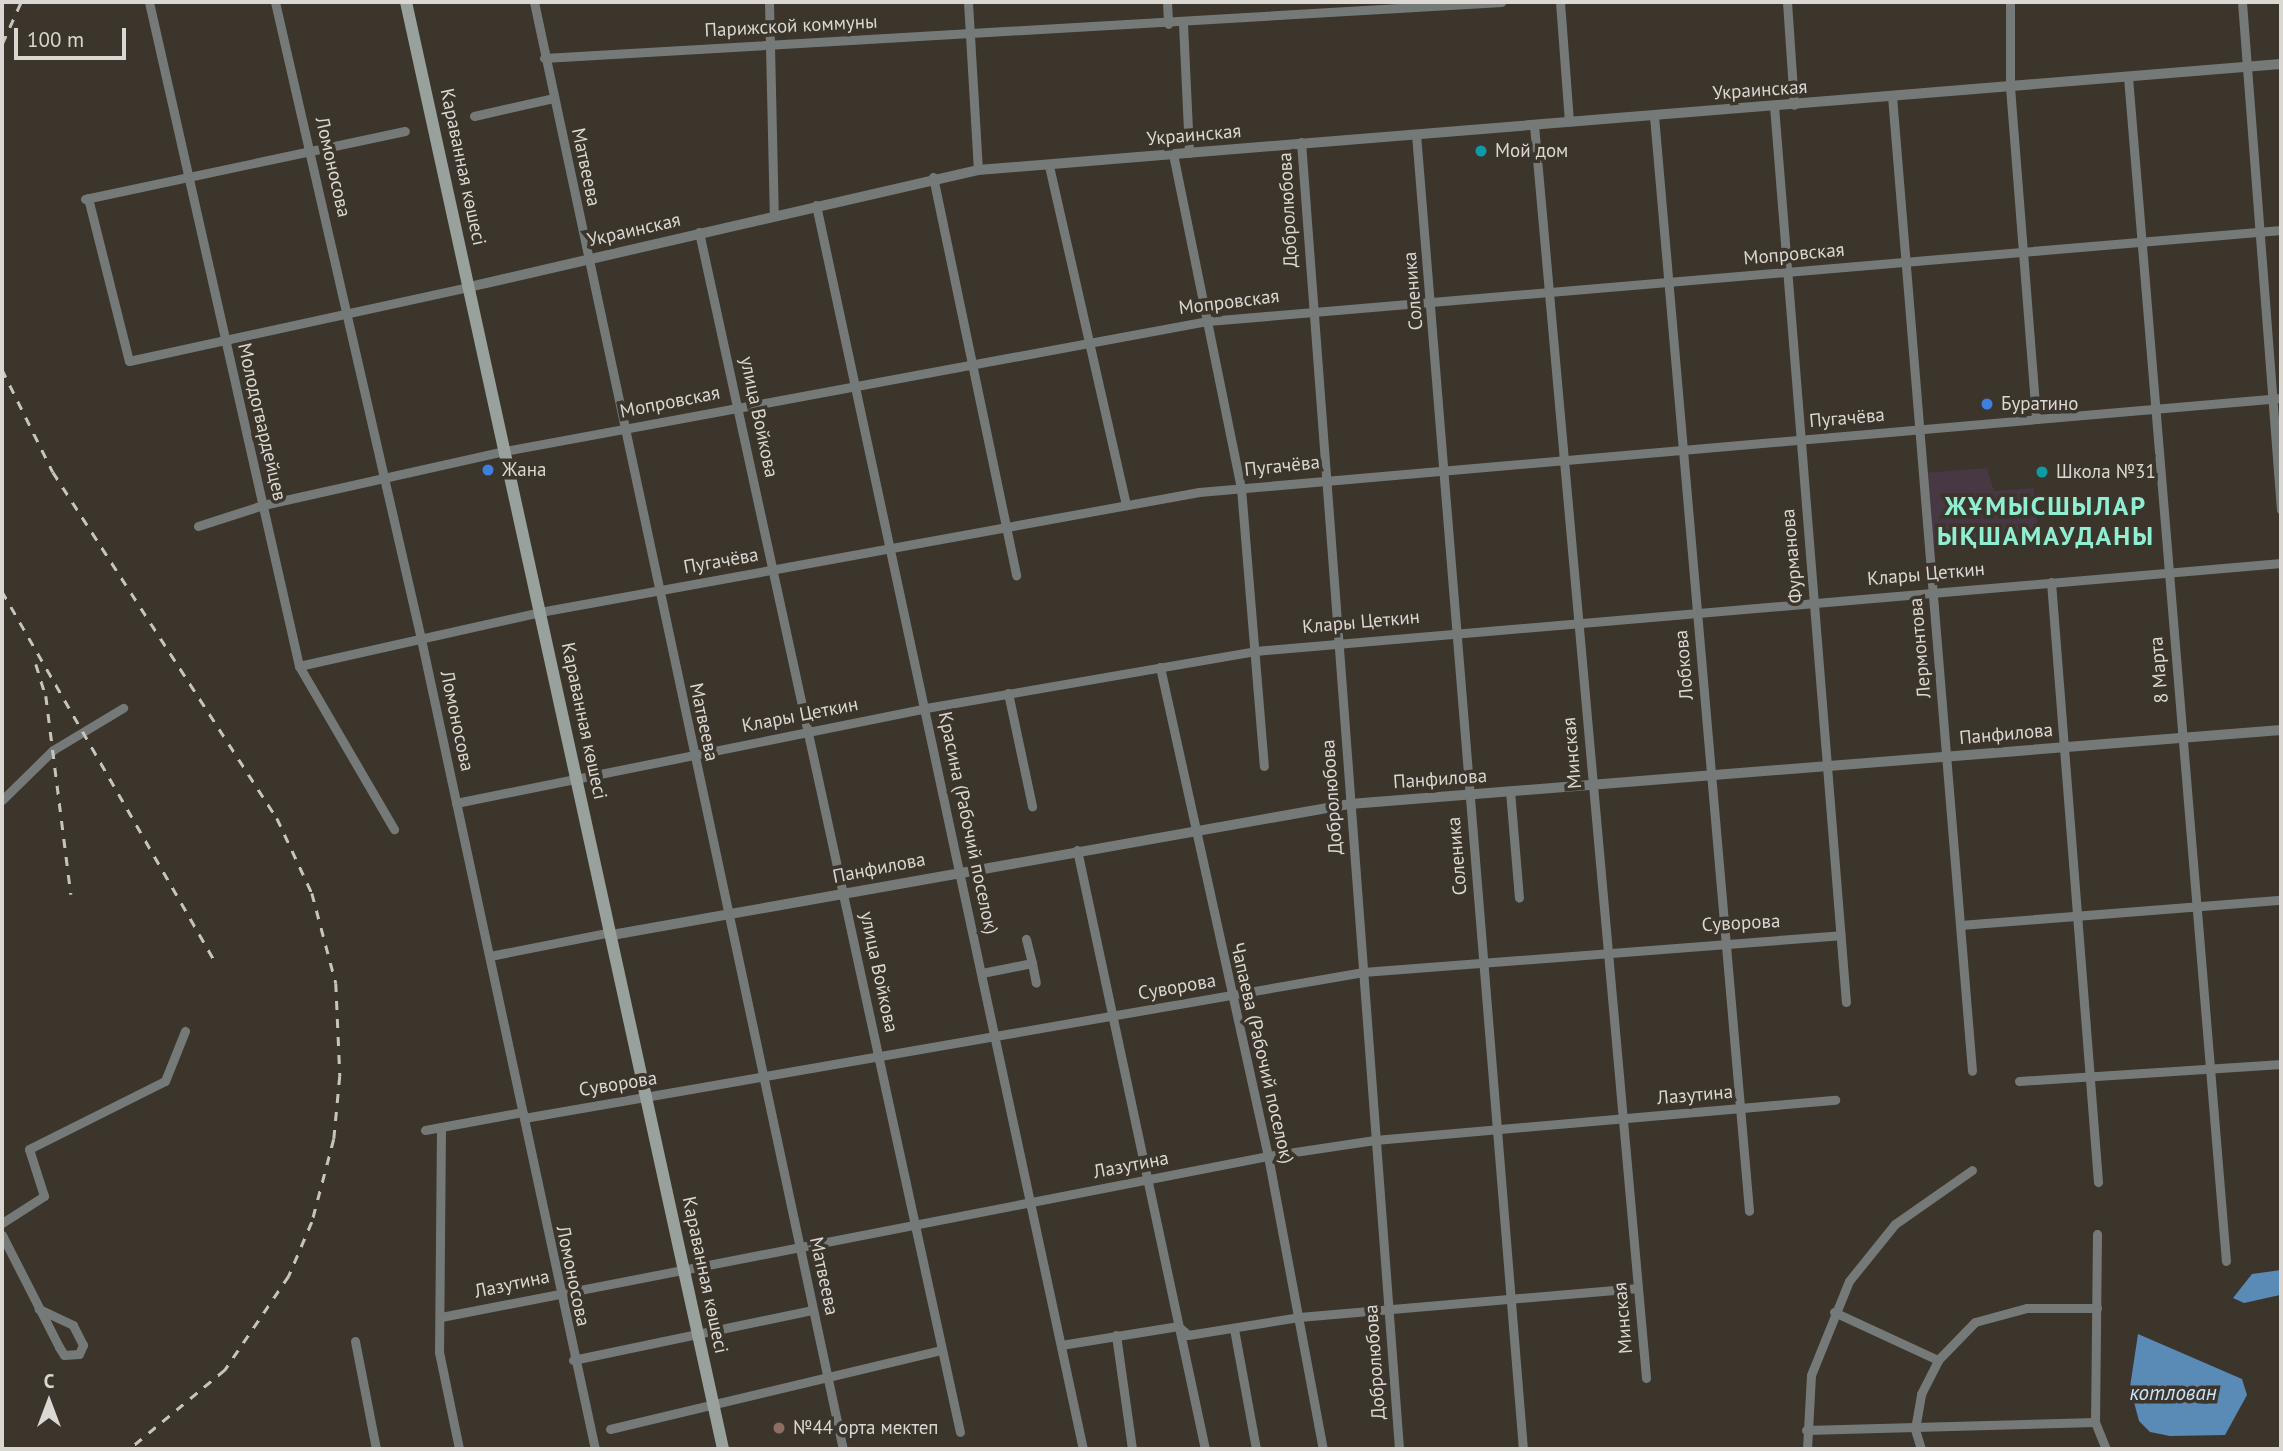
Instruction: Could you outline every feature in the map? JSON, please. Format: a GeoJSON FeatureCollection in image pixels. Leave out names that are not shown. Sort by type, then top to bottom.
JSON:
{"type":"FeatureCollection","features":[{"type":"Feature","properties":{"kind":"main road","name":"Караванная көшесі"},"geometry":{"type":"LineString","coordinates":[[406,2],[723,1449]]}},
{"type":"Feature","properties":{"kind":"street","name":"Молодогвардейцев"},"geometry":{"type":"LineString","coordinates":[[149,2],[299,666],[394,829]]}},
{"type":"Feature","properties":{"kind":"street","name":"Ломоносова"},"geometry":{"type":"LineString","coordinates":[[275,2],[312,151],[421,639],[593,1449]]}},
{"type":"Feature","properties":{"kind":"street","name":"Матвеева"},"geometry":{"type":"LineString","coordinates":[[534,2],[622,429],[843,1449]]}},
{"type":"Feature","properties":{"kind":"street"},"geometry":{"type":"LineString","coordinates":[[769,2],[774,215]]}},
{"type":"Feature","properties":{"kind":"street"},"geometry":{"type":"LineString","coordinates":[[968,2],[978,170]]}},
{"type":"Feature","properties":{"kind":"street"},"geometry":{"type":"LineString","coordinates":[[1167,2],[1168,24]]}},
{"type":"Feature","properties":{"kind":"street","name":"Парижской коммуны"},"geometry":{"type":"LineString","coordinates":[[544,58],[970,33],[1183,24],[1501,2]]}},
{"type":"Feature","properties":{"kind":"street"},"geometry":{"type":"LineString","coordinates":[[1560,2],[1569,122]]}},
{"type":"Feature","properties":{"kind":"street"},"geometry":{"type":"LineString","coordinates":[[1787,2],[1794,104]]}},
{"type":"Feature","properties":{"kind":"street"},"geometry":{"type":"LineString","coordinates":[[2010,2],[2010,87],[2036,419]]}},
{"type":"Feature","properties":{"kind":"street"},"geometry":{"type":"LineString","coordinates":[[2242,2],[2276,398],[2281,510]]}},
{"type":"Feature","properties":{"kind":"street"},"geometry":{"type":"LineString","coordinates":[[1183,24],[1189,153]]}},
{"type":"Feature","properties":{"kind":"street","name":"Украинская"},"geometry":{"type":"LineString","coordinates":[[190,177],[86,199],[129,361],[469,287],[933,177],[978,170],[2281,64]]}},
{"type":"Feature","properties":{"kind":"street","name":"8 Марта"},"geometry":{"type":"LineString","coordinates":[[2128,77],[2226,1261]]}},
{"type":"Feature","properties":{"kind":"street","name":"Лермонтова"},"geometry":{"type":"LineString","coordinates":[[1892,96],[1972,1071]]}},
{"type":"Feature","properties":{"kind":"street"},"geometry":{"type":"LineString","coordinates":[[474,116],[553,98]]}},
{"type":"Feature","properties":{"kind":"street","name":"Фурманова"},"geometry":{"type":"LineString","coordinates":[[1774,106],[1846,1002]]}},
{"type":"Feature","properties":{"kind":"street","name":"Лобкова"},"geometry":{"type":"LineString","coordinates":[[1654,116],[1749,1211]]}},
{"type":"Feature","properties":{"kind":"street","name":"Минская"},"geometry":{"type":"LineString","coordinates":[[1534,125],[1646,1378]]}},
{"type":"Feature","properties":{"kind":"street"},"geometry":{"type":"LineString","coordinates":[[190,177],[404,131]]}},
{"type":"Feature","properties":{"kind":"street","name":"Соленика"},"geometry":{"type":"LineString","coordinates":[[1416,134],[1432,304],[1523,1449]]}},
{"type":"Feature","properties":{"kind":"street","name":"Добролюбова"},"geometry":{"type":"LineString","coordinates":[[1301,142],[1311,310],[1399,1449]]}},
{"type":"Feature","properties":{"kind":"street"},"geometry":{"type":"LineString","coordinates":[[1173,154],[1241,488],[1264,766]]}},
{"type":"Feature","properties":{"kind":"street"},"geometry":{"type":"LineString","coordinates":[[1049,166],[1126,505]]}},
{"type":"Feature","properties":{"kind":"street"},"geometry":{"type":"LineString","coordinates":[[933,177],[1016,575]]}},
{"type":"Feature","properties":{"kind":"street","name":"Красина (Рабочий поселок)"},"geometry":{"type":"LineString","coordinates":[[816,205],[1083,1449]]}},
{"type":"Feature","properties":{"kind":"street","name":"Мопровская"},"geometry":{"type":"LineString","coordinates":[[198,526],[263,505],[505,451],[1089,339],[1208,321],[1311,310],[1432,304],[2281,230]]}},
{"type":"Feature","properties":{"kind":"street","name":"улица Войкова"},"geometry":{"type":"LineString","coordinates":[[699,232],[740,406],[960,1432]]}},
{"type":"Feature","properties":{"kind":"street","name":"Пугачёва"},"geometry":{"type":"LineString","coordinates":[[299,666],[540,612],[1126,505],[1241,488],[1444,467],[1800,440],[2276,398]]}},
{"type":"Feature","properties":{"kind":"street","name":"Клары Цеткин"},"geometry":{"type":"LineString","coordinates":[[456,803],[926,708],[1255,651],[1337,640],[2281,563]]}},
{"type":"Feature","properties":{"kind":"street"},"geometry":{"type":"LineString","coordinates":[[2051,582],[2098,1182]]}},
{"type":"Feature","properties":{"kind":"street","name":"Чапаева (Рабочий поселок)"},"geometry":{"type":"LineString","coordinates":[[1160,667],[1268,1156],[1323,1449]]}},
{"type":"Feature","properties":{"kind":"street"},"geometry":{"type":"LineString","coordinates":[[1008,693],[1032,806]]}},
{"type":"Feature","properties":{"kind":"street"},"geometry":{"type":"LineString","coordinates":[[2,800],[53,750],[123,708]]}},
{"type":"Feature","properties":{"kind":"street","name":"Панфилова"},"geometry":{"type":"LineString","coordinates":[[490,956],[960,870],[1350,804],[2281,730]]}},
{"type":"Feature","properties":{"kind":"street"},"geometry":{"type":"LineString","coordinates":[[1510,791],[1519,898]]}},
{"type":"Feature","properties":{"kind":"street"},"geometry":{"type":"LineString","coordinates":[[1077,850],[1205,1449]]}},
{"type":"Feature","properties":{"kind":"street"},"geometry":{"type":"LineString","coordinates":[[1960,925],[2281,900]]}},
{"type":"Feature","properties":{"kind":"street","name":"Суворова"},"geometry":{"type":"LineString","coordinates":[[425,1130],[647,1098],[1363,972],[1608,948],[1841,934]]}},
{"type":"Feature","properties":{"kind":"street"},"geometry":{"type":"LineString","coordinates":[[1026,939],[1036,983]]}},
{"type":"Feature","properties":{"kind":"street"},"geometry":{"type":"LineString","coordinates":[[982,973],[1032,963]]}},
{"type":"Feature","properties":{"kind":"street"},"geometry":{"type":"LineString","coordinates":[[2,1223],[44,1196],[29,1149],[165,1080],[185,1031]]}},
{"type":"Feature","properties":{"kind":"street"},"geometry":{"type":"LineString","coordinates":[[2019,1081],[2281,1065]]}},
{"type":"Feature","properties":{"kind":"street","name":"Лазутина"},"geometry":{"type":"LineString","coordinates":[[441,1317],[799,1243],[915,1224],[1268,1156],[1375,1140],[1835,1100]]}},
{"type":"Feature","properties":{"kind":"street"},"geometry":{"type":"LineString","coordinates":[[441,1127],[439,1352],[459,1449]]}},
{"type":"Feature","properties":{"kind":"street"},"geometry":{"type":"LineString","coordinates":[[1807,1449],[1811,1375],[1834,1311],[1849,1281],[1895,1224],[1972,1170]]}},
{"type":"Feature","properties":{"kind":"street"},"geometry":{"type":"LineString","coordinates":[[2097,1234],[2095,1422],[2106,1449]]}},
{"type":"Feature","properties":{"kind":"street"},"geometry":{"type":"LineString","coordinates":[[2,1235],[39,1309],[64,1355],[79,1354],[83,1345],[74,1325],[39,1309]]}},
{"type":"Feature","properties":{"kind":"street"},"geometry":{"type":"LineString","coordinates":[[1178,1326],[1188,1335],[1299,1317],[1638,1287]]}},
{"type":"Feature","properties":{"kind":"street"},"geometry":{"type":"LineString","coordinates":[[1921,1449],[1915,1429],[1921,1394],[1938,1360],[1990,1314],[2097,1308]]}},
{"type":"Feature","properties":{"kind":"street"},"geometry":{"type":"LineString","coordinates":[[573,1360],[813,1310]]}},
{"type":"Feature","properties":{"kind":"street"},"geometry":{"type":"LineString","coordinates":[[1834,1311],[1938,1360]]}},
{"type":"Feature","properties":{"kind":"street"},"geometry":{"type":"LineString","coordinates":[[1061,1345],[1178,1326]]}},
{"type":"Feature","properties":{"kind":"street"},"geometry":{"type":"LineString","coordinates":[[1234,1329],[1256,1449]]}},
{"type":"Feature","properties":{"kind":"street"},"geometry":{"type":"LineString","coordinates":[[1116,1335],[1132,1449]]}},
{"type":"Feature","properties":{"kind":"street"},"geometry":{"type":"LineString","coordinates":[[355,1341],[376,1449]]}},
{"type":"Feature","properties":{"kind":"street"},"geometry":{"type":"LineString","coordinates":[[610,1429],[942,1349]]}},
{"type":"Feature","properties":{"kind":"street"},"geometry":{"type":"LineString","coordinates":[[1806,1430],[2095,1422]]}},
{"type":"Feature","properties":{"kind":"shaded area"},"geometry":{"type":"Polygon","coordinates":[[[1987,468],[1994,491],[2034,488],[2038,534],[1934,543],[1923,473],[1987,468]]]}},
{"type":"Feature","properties":{"kind":"water"},"geometry":{"type":"Polygon","coordinates":[[[2281,1270],[2280,1295],[2244,1303],[2233,1298],[2252,1274],[2281,1270]]]}},
{"type":"Feature","properties":{"kind":"water","name":"котлован"},"geometry":{"type":"Polygon","coordinates":[[[2138,1334],[2242,1379],[2247,1395],[2225,1435],[2170,1436],[2150,1432],[2139,1421],[2130,1387],[2138,1334]]]}},
{"type":"Feature","properties":{"kind":"railway"},"geometry":{"type":"LineString","coordinates":[[2,44],[21,2]]}},
{"type":"Feature","properties":{"kind":"railway"},"geometry":{"type":"LineString","coordinates":[[2,369],[53,472],[277,818],[312,893],[336,983],[340,1076],[334,1139],[312,1222],[289,1276],[225,1370],[130,1449]]}},
{"type":"Feature","properties":{"kind":"railway"},"geometry":{"type":"LineString","coordinates":[[2,591],[214,959]]}},
{"type":"Feature","properties":{"kind":"railway"},"geometry":{"type":"LineString","coordinates":[[36,664],[46,696],[71,894]]}},
{"type":"Feature","properties":{"kind":"place","name":"Мой дом"},"geometry":{"type":"Point","coordinates":[1481,151]}},
{"type":"Feature","properties":{"kind":"place","name":"Буратино"},"geometry":{"type":"Point","coordinates":[1987,404]}},
{"type":"Feature","properties":{"kind":"place","name":"Жана"},"geometry":{"type":"Point","coordinates":[488,470]}},
{"type":"Feature","properties":{"kind":"place","name":"Школа №31"},"geometry":{"type":"Point","coordinates":[2042,472]}},
{"type":"Feature","properties":{"kind":"place","name":"№44 орта мектеп"},"geometry":{"type":"Point","coordinates":[779,1428]}},
{"type":"Feature","properties":{"kind":"district","name":"ЖҰМЫСШЫЛАР ЫҚШАМАУДАНЫ"},"geometry":{"type":"Point","coordinates":[2046,521]}}]}
